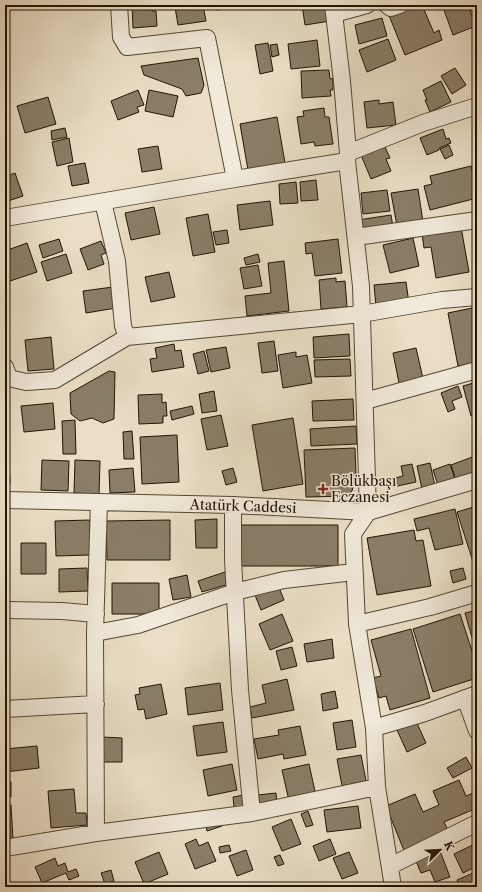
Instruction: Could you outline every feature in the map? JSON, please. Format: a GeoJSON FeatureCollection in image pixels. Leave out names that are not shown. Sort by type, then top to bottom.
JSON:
{"type":"FeatureCollection","features":[{"type":"Feature","properties":{"kind":"street"},"geometry":{"type":"LineString","coordinates":[[119,5],[121,37],[127,47],[207,38],[235,179]]}},
{"type":"Feature","properties":{"kind":"street"},"geometry":{"type":"LineString","coordinates":[[367,5],[333,10],[342,81],[347,157],[361,286],[368,512],[353,534],[357,624],[374,728],[377,787],[393,887]]}},
{"type":"Feature","properties":{"kind":"street"},"geometry":{"type":"LineString","coordinates":[[387,5],[391,8],[400,5]]}},
{"type":"Feature","properties":{"kind":"street"},"geometry":{"type":"LineString","coordinates":[[5,218],[235,179],[347,157],[423,123],[477,106]]}},
{"type":"Feature","properties":{"kind":"street"},"geometry":{"type":"LineString","coordinates":[[103,202],[117,261],[123,326],[127,337]]}},
{"type":"Feature","properties":{"kind":"street"},"geometry":{"type":"LineString","coordinates":[[356,238],[477,220]]}},
{"type":"Feature","properties":{"kind":"street"},"geometry":{"type":"LineString","coordinates":[[5,367],[9,378],[26,382],[55,380],[127,337],[362,314],[442,300],[477,296]]}},
{"type":"Feature","properties":{"kind":"street"},"geometry":{"type":"LineString","coordinates":[[365,401],[477,370]]}},
{"type":"Feature","properties":{"kind":"street","name":"Atatürk Caddesi"},"geometry":{"type":"LineString","coordinates":[[5,500],[233,505],[368,512],[477,480]]}},
{"type":"Feature","properties":{"kind":"street"},"geometry":{"type":"LineString","coordinates":[[96,833],[95,633],[99,502]]}},
{"type":"Feature","properties":{"kind":"street"},"geometry":{"type":"LineString","coordinates":[[233,505],[235,592],[240,690],[252,813]]}},
{"type":"Feature","properties":{"kind":"street"},"geometry":{"type":"LineString","coordinates":[[95,633],[138,625],[235,592],[284,580],[354,572]]}},
{"type":"Feature","properties":{"kind":"street"},"geometry":{"type":"LineString","coordinates":[[357,624],[430,607],[477,593]]}},
{"type":"Feature","properties":{"kind":"street"},"geometry":{"type":"LineString","coordinates":[[5,610],[41,610],[96,614]]}},
{"type":"Feature","properties":{"kind":"street"},"geometry":{"type":"LineString","coordinates":[[374,728],[471,696],[477,731]]}},
{"type":"Feature","properties":{"kind":"street"},"geometry":{"type":"LineString","coordinates":[[5,709],[96,704]]}},
{"type":"Feature","properties":{"kind":"street"},"geometry":{"type":"LineString","coordinates":[[5,848],[96,833],[252,813],[377,787]]}},
{"type":"Feature","properties":{"kind":"street"},"geometry":{"type":"LineString","coordinates":[[390,866],[477,823]]}},
{"type":"Feature","properties":{"kind":"building"},"geometry":{"type":"Polygon","coordinates":[[[132,5],[152,5],[152,11],[156,11],[157,26],[133,28],[132,5]]]}},
{"type":"Feature","properties":{"kind":"building"},"geometry":{"type":"Polygon","coordinates":[[[180,5],[203,5],[206,21],[178,25],[175,7],[181,7],[180,5]]]}},
{"type":"Feature","properties":{"kind":"building"},"geometry":{"type":"Polygon","coordinates":[[[216,5],[245,5],[246,7],[216,10],[216,5]]]}},
{"type":"Feature","properties":{"kind":"building"},"geometry":{"type":"Polygon","coordinates":[[[302,5],[327,5],[330,21],[305,25],[302,5]]]}},
{"type":"Feature","properties":{"kind":"building"},"geometry":{"type":"Polygon","coordinates":[[[407,5],[422,5],[434,33],[439,30],[442,40],[405,55],[388,13],[407,5]]]}},
{"type":"Feature","properties":{"kind":"building"},"geometry":{"type":"Polygon","coordinates":[[[457,5],[468,5],[476,26],[453,35],[444,10],[457,5]]]}},
{"type":"Feature","properties":{"kind":"building"},"geometry":{"type":"Polygon","coordinates":[[[382,18],[387,36],[359,44],[355,25],[382,18]]]}},
{"type":"Feature","properties":{"kind":"building"},"geometry":{"type":"Polygon","coordinates":[[[388,39],[396,60],[367,72],[359,50],[388,39]]]}},
{"type":"Feature","properties":{"kind":"building"},"geometry":{"type":"Polygon","coordinates":[[[317,40],[320,66],[291,69],[288,44],[317,40]]]}},
{"type":"Feature","properties":{"kind":"building"},"geometry":{"type":"Polygon","coordinates":[[[268,43],[273,71],[260,74],[255,45],[268,43]]]}},
{"type":"Feature","properties":{"kind":"building"},"geometry":{"type":"Polygon","coordinates":[[[277,44],[279,55],[272,57],[270,45],[277,44]]]}},
{"type":"Feature","properties":{"kind":"building"},"geometry":{"type":"Polygon","coordinates":[[[198,58],[204,85],[201,93],[186,96],[182,89],[144,75],[141,66],[198,58]]]}},
{"type":"Feature","properties":{"kind":"building"},"geometry":{"type":"Polygon","coordinates":[[[455,68],[466,85],[452,94],[441,76],[455,68]]]}},
{"type":"Feature","properties":{"kind":"building"},"geometry":{"type":"Polygon","coordinates":[[[329,70],[330,79],[333,78],[333,90],[330,90],[331,96],[302,98],[301,71],[329,70]]]}},
{"type":"Feature","properties":{"kind":"building"},"geometry":{"type":"Polygon","coordinates":[[[441,81],[451,102],[430,112],[423,90],[441,81]]]}},
{"type":"Feature","properties":{"kind":"building"},"geometry":{"type":"Polygon","coordinates":[[[138,90],[144,105],[137,107],[139,112],[118,120],[111,101],[138,90]]]}},
{"type":"Feature","properties":{"kind":"building"},"geometry":{"type":"Polygon","coordinates":[[[149,90],[178,96],[173,117],[145,111],[149,90]]]}},
{"type":"Feature","properties":{"kind":"building"},"geometry":{"type":"Polygon","coordinates":[[[48,97],[56,124],[25,133],[17,106],[48,97]]]}},
{"type":"Feature","properties":{"kind":"building"},"geometry":{"type":"Polygon","coordinates":[[[379,100],[379,104],[393,102],[396,125],[367,128],[364,102],[379,100]]]}},
{"type":"Feature","properties":{"kind":"building"},"geometry":{"type":"Polygon","coordinates":[[[324,108],[325,117],[329,117],[333,144],[315,146],[314,142],[301,144],[297,117],[304,116],[303,111],[324,108]]]}},
{"type":"Feature","properties":{"kind":"building"},"geometry":{"type":"Polygon","coordinates":[[[277,117],[285,163],[248,170],[240,124],[277,117]]]}},
{"type":"Feature","properties":{"kind":"building"},"geometry":{"type":"Polygon","coordinates":[[[65,128],[67,137],[52,140],[51,131],[65,128]]]}},
{"type":"Feature","properties":{"kind":"building"},"geometry":{"type":"Polygon","coordinates":[[[443,129],[446,139],[449,138],[451,143],[427,155],[420,138],[443,129]]]}},
{"type":"Feature","properties":{"kind":"building"},"geometry":{"type":"Polygon","coordinates":[[[69,138],[73,162],[57,166],[52,142],[69,138]]]}},
{"type":"Feature","properties":{"kind":"building"},"geometry":{"type":"Polygon","coordinates":[[[449,145],[453,155],[445,159],[440,149],[449,145]]]}},
{"type":"Feature","properties":{"kind":"building"},"geometry":{"type":"Polygon","coordinates":[[[158,146],[162,169],[142,172],[138,149],[158,146]]]}},
{"type":"Feature","properties":{"kind":"building"},"geometry":{"type":"Polygon","coordinates":[[[376,146],[378,150],[385,147],[390,158],[386,159],[391,171],[371,179],[361,155],[376,146]]]}},
{"type":"Feature","properties":{"kind":"building"},"geometry":{"type":"Polygon","coordinates":[[[85,163],[89,183],[72,186],[68,166],[85,163]]]}},
{"type":"Feature","properties":{"kind":"building"},"geometry":{"type":"Polygon","coordinates":[[[471,166],[477,187],[477,198],[430,210],[424,186],[432,184],[430,176],[471,166]]]}},
{"type":"Feature","properties":{"kind":"building"},"geometry":{"type":"Polygon","coordinates":[[[15,173],[23,196],[5,202],[5,177],[15,173]]]}},
{"type":"Feature","properties":{"kind":"building"},"geometry":{"type":"Polygon","coordinates":[[[316,180],[318,200],[301,201],[300,182],[316,180]]]}},
{"type":"Feature","properties":{"kind":"building"},"geometry":{"type":"Polygon","coordinates":[[[296,182],[298,203],[280,204],[279,184],[296,182]]]}},
{"type":"Feature","properties":{"kind":"building"},"geometry":{"type":"Polygon","coordinates":[[[418,189],[423,222],[397,226],[391,193],[418,189]]]}},
{"type":"Feature","properties":{"kind":"building"},"geometry":{"type":"Polygon","coordinates":[[[387,190],[390,211],[363,214],[361,193],[387,190]]]}},
{"type":"Feature","properties":{"kind":"building"},"geometry":{"type":"Polygon","coordinates":[[[270,201],[273,225],[240,230],[237,205],[270,201]]]}},
{"type":"Feature","properties":{"kind":"building"},"geometry":{"type":"Polygon","coordinates":[[[154,207],[160,234],[131,240],[125,213],[154,207]]]}},
{"type":"Feature","properties":{"kind":"building"},"geometry":{"type":"Polygon","coordinates":[[[208,214],[215,252],[193,256],[186,218],[208,214]]]}},
{"type":"Feature","properties":{"kind":"building"},"geometry":{"type":"Polygon","coordinates":[[[391,215],[393,227],[360,232],[358,220],[391,215]]]}},
{"type":"Feature","properties":{"kind":"building"},"geometry":{"type":"Polygon","coordinates":[[[461,227],[469,272],[436,278],[431,247],[424,248],[422,234],[461,227]]]}},
{"type":"Feature","properties":{"kind":"building"},"geometry":{"type":"Polygon","coordinates":[[[227,230],[229,243],[216,245],[213,232],[227,230]]]}},
{"type":"Feature","properties":{"kind":"building"},"geometry":{"type":"Polygon","coordinates":[[[413,238],[419,266],[390,273],[383,245],[413,238]]]}},
{"type":"Feature","properties":{"kind":"building"},"geometry":{"type":"Polygon","coordinates":[[[59,239],[63,251],[43,258],[39,245],[59,239]]]}},
{"type":"Feature","properties":{"kind":"building"},"geometry":{"type":"Polygon","coordinates":[[[338,239],[342,273],[315,276],[312,253],[306,254],[305,243],[338,239]]]}},
{"type":"Feature","properties":{"kind":"building"},"geometry":{"type":"Polygon","coordinates":[[[101,241],[106,253],[101,255],[104,264],[88,270],[80,249],[101,241]]]}},
{"type":"Feature","properties":{"kind":"building"},"geometry":{"type":"Polygon","coordinates":[[[27,243],[37,272],[10,281],[5,267],[5,251],[27,243]]]}},
{"type":"Feature","properties":{"kind":"building"},"geometry":{"type":"Polygon","coordinates":[[[66,254],[72,273],[47,281],[41,262],[66,254]]]}},
{"type":"Feature","properties":{"kind":"building"},"geometry":{"type":"Polygon","coordinates":[[[258,254],[260,262],[246,265],[244,258],[258,254]]]}},
{"type":"Feature","properties":{"kind":"building"},"geometry":{"type":"Polygon","coordinates":[[[284,261],[289,311],[247,316],[245,296],[271,293],[268,263],[284,261]]]}},
{"type":"Feature","properties":{"kind":"building"},"geometry":{"type":"Polygon","coordinates":[[[258,265],[262,286],[244,289],[240,268],[258,265]]]}},
{"type":"Feature","properties":{"kind":"building"},"geometry":{"type":"Polygon","coordinates":[[[169,272],[175,297],[151,302],[145,277],[169,272]]]}},
{"type":"Feature","properties":{"kind":"building"},"geometry":{"type":"Polygon","coordinates":[[[336,278],[336,282],[345,281],[347,307],[321,309],[319,280],[336,278]]]}},
{"type":"Feature","properties":{"kind":"building"},"geometry":{"type":"Polygon","coordinates":[[[406,282],[409,303],[376,307],[374,285],[406,282]]]}},
{"type":"Feature","properties":{"kind":"building"},"geometry":{"type":"Polygon","coordinates":[[[113,287],[116,308],[86,313],[83,291],[113,287]]]}},
{"type":"Feature","properties":{"kind":"building"},"geometry":{"type":"Polygon","coordinates":[[[477,307],[477,363],[458,366],[448,313],[477,307]]]}},
{"type":"Feature","properties":{"kind":"building"},"geometry":{"type":"Polygon","coordinates":[[[349,334],[350,356],[314,358],[313,337],[349,334]]]}},
{"type":"Feature","properties":{"kind":"building"},"geometry":{"type":"Polygon","coordinates":[[[51,337],[54,369],[28,371],[25,340],[51,337]]]}},
{"type":"Feature","properties":{"kind":"building"},"geometry":{"type":"Polygon","coordinates":[[[274,341],[278,371],[262,373],[258,343],[274,341]]]}},
{"type":"Feature","properties":{"kind":"building"},"geometry":{"type":"Polygon","coordinates":[[[174,344],[175,351],[181,350],[184,367],[152,372],[150,359],[157,358],[155,348],[174,344]]]}},
{"type":"Feature","properties":{"kind":"building"},"geometry":{"type":"Polygon","coordinates":[[[226,347],[230,368],[211,372],[206,350],[226,347]]]}},
{"type":"Feature","properties":{"kind":"building"},"geometry":{"type":"Polygon","coordinates":[[[416,348],[424,383],[400,388],[393,353],[416,348]]]}},
{"type":"Feature","properties":{"kind":"building"},"geometry":{"type":"Polygon","coordinates":[[[204,351],[209,371],[198,374],[193,354],[204,351]]]}},
{"type":"Feature","properties":{"kind":"building"},"geometry":{"type":"Polygon","coordinates":[[[296,352],[296,357],[307,355],[312,383],[283,388],[278,355],[296,352]]]}},
{"type":"Feature","properties":{"kind":"building"},"geometry":{"type":"Polygon","coordinates":[[[350,359],[351,376],[315,377],[314,360],[350,359]]]}},
{"type":"Feature","properties":{"kind":"building"},"geometry":{"type":"Polygon","coordinates":[[[109,371],[115,372],[114,419],[103,423],[92,418],[80,421],[71,414],[70,393],[109,371]]]}},
{"type":"Feature","properties":{"kind":"building"},"geometry":{"type":"Polygon","coordinates":[[[477,382],[477,414],[471,416],[463,386],[477,382]]]}},
{"type":"Feature","properties":{"kind":"building"},"geometry":{"type":"Polygon","coordinates":[[[458,386],[462,397],[452,401],[455,409],[448,412],[441,393],[458,386]]]}},
{"type":"Feature","properties":{"kind":"building"},"geometry":{"type":"Polygon","coordinates":[[[214,391],[217,411],[202,413],[199,394],[214,391]]]}},
{"type":"Feature","properties":{"kind":"building"},"geometry":{"type":"Polygon","coordinates":[[[162,394],[162,403],[166,402],[167,416],[163,416],[163,423],[139,424],[138,395],[162,394]]]}},
{"type":"Feature","properties":{"kind":"building"},"geometry":{"type":"Polygon","coordinates":[[[353,399],[354,420],[313,421],[312,401],[353,399]]]}},
{"type":"Feature","properties":{"kind":"building"},"geometry":{"type":"Polygon","coordinates":[[[53,403],[55,429],[24,432],[21,406],[53,403]]]}},
{"type":"Feature","properties":{"kind":"building"},"geometry":{"type":"Polygon","coordinates":[[[192,406],[194,414],[172,420],[170,411],[192,406]]]}},
{"type":"Feature","properties":{"kind":"building"},"geometry":{"type":"Polygon","coordinates":[[[221,415],[228,446],[207,450],[201,419],[221,415]]]}},
{"type":"Feature","properties":{"kind":"building"},"geometry":{"type":"Polygon","coordinates":[[[293,418],[303,484],[263,491],[252,425],[293,418]]]}},
{"type":"Feature","properties":{"kind":"building"},"geometry":{"type":"Polygon","coordinates":[[[75,420],[76,454],[63,454],[62,421],[75,420]]]}},
{"type":"Feature","properties":{"kind":"building"},"geometry":{"type":"Polygon","coordinates":[[[356,426],[357,444],[311,446],[310,429],[356,426]]]}},
{"type":"Feature","properties":{"kind":"building"},"geometry":{"type":"Polygon","coordinates":[[[132,431],[134,459],[124,459],[123,432],[132,431]]]}},
{"type":"Feature","properties":{"kind":"building"},"geometry":{"type":"Polygon","coordinates":[[[177,435],[179,482],[142,484],[140,437],[177,435]]]}},
{"type":"Feature","properties":{"kind":"building"},"geometry":{"type":"Polygon","coordinates":[[[355,448],[356,476],[352,491],[347,496],[306,497],[304,450],[355,448]]]}},
{"type":"Feature","properties":{"kind":"building"},"geometry":{"type":"Polygon","coordinates":[[[475,456],[477,461],[477,473],[456,480],[451,465],[475,456]]]}},
{"type":"Feature","properties":{"kind":"building"},"geometry":{"type":"Polygon","coordinates":[[[5,459],[9,459],[10,483],[5,483],[5,459]]]}},
{"type":"Feature","properties":{"kind":"building"},"geometry":{"type":"Polygon","coordinates":[[[42,460],[69,461],[68,491],[41,490],[42,460]]]}},
{"type":"Feature","properties":{"kind":"building"},"geometry":{"type":"Polygon","coordinates":[[[75,460],[100,461],[99,494],[74,493],[75,460]]]}},
{"type":"Feature","properties":{"kind":"building"},"geometry":{"type":"Polygon","coordinates":[[[430,463],[435,486],[422,489],[417,466],[430,463]]]}},
{"type":"Feature","properties":{"kind":"building"},"geometry":{"type":"Polygon","coordinates":[[[412,464],[416,482],[393,487],[391,479],[403,476],[401,466],[412,464]]]}},
{"type":"Feature","properties":{"kind":"building"},"geometry":{"type":"Polygon","coordinates":[[[450,464],[455,479],[438,485],[433,470],[450,464]]]}},
{"type":"Feature","properties":{"kind":"building"},"geometry":{"type":"Polygon","coordinates":[[[133,468],[135,492],[110,493],[109,470],[133,468]]]}},
{"type":"Feature","properties":{"kind":"building"},"geometry":{"type":"Polygon","coordinates":[[[233,468],[237,482],[226,485],[222,471],[233,468]]]}},
{"type":"Feature","properties":{"kind":"building"},"geometry":{"type":"Polygon","coordinates":[[[477,506],[477,574],[457,512],[477,506]]]}},
{"type":"Feature","properties":{"kind":"building"},"geometry":{"type":"Polygon","coordinates":[[[455,509],[463,544],[435,550],[429,528],[417,531],[414,519],[455,509]]]}},
{"type":"Feature","properties":{"kind":"building"},"geometry":{"type":"Polygon","coordinates":[[[217,519],[217,548],[196,548],[195,520],[217,519]]]}},
{"type":"Feature","properties":{"kind":"building"},"geometry":{"type":"Polygon","coordinates":[[[90,520],[91,555],[56,556],[55,521],[90,520]]]}},
{"type":"Feature","properties":{"kind":"building"},"geometry":{"type":"Polygon","coordinates":[[[170,520],[170,560],[107,560],[106,521],[170,520]]]}},
{"type":"Feature","properties":{"kind":"building"},"geometry":{"type":"Polygon","coordinates":[[[239,525],[338,525],[338,566],[239,566],[239,525]]]}},
{"type":"Feature","properties":{"kind":"building"},"geometry":{"type":"Polygon","coordinates":[[[414,530],[416,541],[423,540],[431,586],[377,595],[367,538],[414,530]]]}},
{"type":"Feature","properties":{"kind":"building"},"geometry":{"type":"Polygon","coordinates":[[[21,543],[46,543],[46,574],[21,574],[21,543]]]}},
{"type":"Feature","properties":{"kind":"building"},"geometry":{"type":"Polygon","coordinates":[[[87,568],[88,591],[59,592],[59,569],[87,568]]]}},
{"type":"Feature","properties":{"kind":"building"},"geometry":{"type":"Polygon","coordinates":[[[463,568],[466,579],[453,583],[450,571],[463,568]]]}},
{"type":"Feature","properties":{"kind":"building"},"geometry":{"type":"Polygon","coordinates":[[[225,572],[229,584],[202,592],[198,581],[225,572]]]}},
{"type":"Feature","properties":{"kind":"building"},"geometry":{"type":"Polygon","coordinates":[[[187,575],[191,597],[173,600],[169,579],[187,575]]]}},
{"type":"Feature","properties":{"kind":"building"},"geometry":{"type":"Polygon","coordinates":[[[112,583],[159,583],[159,614],[112,614],[112,583]]]}},
{"type":"Feature","properties":{"kind":"building"},"geometry":{"type":"Polygon","coordinates":[[[278,585],[284,600],[261,610],[255,595],[278,585]]]}},
{"type":"Feature","properties":{"kind":"building"},"geometry":{"type":"Polygon","coordinates":[[[477,610],[477,655],[465,613],[477,610]]]}},
{"type":"Feature","properties":{"kind":"building"},"geometry":{"type":"Polygon","coordinates":[[[282,614],[293,641],[270,650],[259,624],[282,614]]]}},
{"type":"Feature","properties":{"kind":"building"},"geometry":{"type":"Polygon","coordinates":[[[460,614],[477,666],[477,678],[433,692],[413,629],[460,614]]]}},
{"type":"Feature","properties":{"kind":"building"},"geometry":{"type":"Polygon","coordinates":[[[411,629],[430,698],[390,710],[386,696],[379,698],[373,678],[381,676],[371,640],[411,629]]]}},
{"type":"Feature","properties":{"kind":"building"},"geometry":{"type":"Polygon","coordinates":[[[332,639],[334,658],[307,662],[304,644],[332,639]]]}},
{"type":"Feature","properties":{"kind":"building"},"geometry":{"type":"Polygon","coordinates":[[[292,647],[297,666],[281,670],[276,651],[292,647]]]}},
{"type":"Feature","properties":{"kind":"building"},"geometry":{"type":"Polygon","coordinates":[[[287,679],[294,710],[252,718],[250,707],[266,703],[262,685],[287,679]]]}},
{"type":"Feature","properties":{"kind":"building"},"geometry":{"type":"Polygon","coordinates":[[[220,683],[223,710],[188,715],[185,688],[220,683]]]}},
{"type":"Feature","properties":{"kind":"building"},"geometry":{"type":"Polygon","coordinates":[[[161,684],[167,714],[146,719],[144,709],[138,710],[135,695],[140,694],[139,688],[161,684]]]}},
{"type":"Feature","properties":{"kind":"building"},"geometry":{"type":"Polygon","coordinates":[[[335,691],[338,708],[323,711],[321,694],[335,691]]]}},
{"type":"Feature","properties":{"kind":"building"},"geometry":{"type":"Polygon","coordinates":[[[352,720],[356,747],[337,750],[333,723],[352,720]]]}},
{"type":"Feature","properties":{"kind":"building"},"geometry":{"type":"Polygon","coordinates":[[[416,721],[426,743],[407,752],[397,730],[416,721]]]}},
{"type":"Feature","properties":{"kind":"building"},"geometry":{"type":"Polygon","coordinates":[[[223,722],[227,752],[197,756],[193,726],[223,722]]]}},
{"type":"Feature","properties":{"kind":"building"},"geometry":{"type":"Polygon","coordinates":[[[300,726],[306,755],[284,759],[283,754],[258,759],[254,739],[279,735],[278,730],[300,726]]]}},
{"type":"Feature","properties":{"kind":"building"},"geometry":{"type":"Polygon","coordinates":[[[102,737],[122,738],[122,762],[102,762],[102,737]]]}},
{"type":"Feature","properties":{"kind":"building"},"geometry":{"type":"Polygon","coordinates":[[[37,746],[39,768],[5,772],[5,749],[37,746]]]}},
{"type":"Feature","properties":{"kind":"building"},"geometry":{"type":"Polygon","coordinates":[[[361,755],[366,781],[342,786],[337,759],[361,755]]]}},
{"type":"Feature","properties":{"kind":"building"},"geometry":{"type":"Polygon","coordinates":[[[466,757],[472,768],[453,778],[447,768],[466,757]]]}},
{"type":"Feature","properties":{"kind":"building"},"geometry":{"type":"Polygon","coordinates":[[[232,764],[237,790],[208,796],[203,770],[232,764]]]}},
{"type":"Feature","properties":{"kind":"building"},"geometry":{"type":"Polygon","coordinates":[[[309,764],[316,796],[289,801],[282,770],[309,764]]]}},
{"type":"Feature","properties":{"kind":"building"},"geometry":{"type":"Polygon","coordinates":[[[459,780],[466,796],[476,792],[477,808],[444,822],[450,834],[405,853],[386,806],[415,794],[423,812],[439,805],[433,791],[459,780]]]}},
{"type":"Feature","properties":{"kind":"building"},"geometry":{"type":"Polygon","coordinates":[[[5,782],[11,782],[11,797],[5,797],[5,782]]]}},
{"type":"Feature","properties":{"kind":"building"},"geometry":{"type":"Polygon","coordinates":[[[74,789],[76,813],[86,813],[87,825],[51,828],[48,791],[74,789]]]}},
{"type":"Feature","properties":{"kind":"building"},"geometry":{"type":"Polygon","coordinates":[[[276,793],[277,803],[260,806],[258,795],[276,793]]]}},
{"type":"Feature","properties":{"kind":"building"},"geometry":{"type":"Polygon","coordinates":[[[244,795],[245,806],[234,807],[233,797],[244,795]]]}},
{"type":"Feature","properties":{"kind":"building"},"geometry":{"type":"Polygon","coordinates":[[[5,805],[11,805],[13,839],[5,839],[5,805]]]}},
{"type":"Feature","properties":{"kind":"building"},"geometry":{"type":"Polygon","coordinates":[[[358,806],[361,828],[327,832],[324,810],[358,806]]]}},
{"type":"Feature","properties":{"kind":"building"},"geometry":{"type":"Polygon","coordinates":[[[308,811],[313,825],[306,827],[301,814],[308,811]]]}},
{"type":"Feature","properties":{"kind":"building"},"geometry":{"type":"Polygon","coordinates":[[[291,819],[301,844],[282,851],[272,827],[291,819]]]}},
{"type":"Feature","properties":{"kind":"building"},"geometry":{"type":"Polygon","coordinates":[[[220,820],[222,826],[207,831],[206,825],[220,820]]]}},
{"type":"Feature","properties":{"kind":"building"},"geometry":{"type":"Polygon","coordinates":[[[196,839],[199,846],[208,842],[216,861],[195,869],[185,844],[196,839]]]}},
{"type":"Feature","properties":{"kind":"building"},"geometry":{"type":"Polygon","coordinates":[[[330,839],[336,854],[319,861],[313,846],[330,839]]]}},
{"type":"Feature","properties":{"kind":"building"},"geometry":{"type":"Polygon","coordinates":[[[477,843],[477,866],[463,873],[454,854],[477,843]]]}},
{"type":"Feature","properties":{"kind":"building"},"geometry":{"type":"Polygon","coordinates":[[[229,845],[231,851],[220,853],[219,847],[229,845]]]}},
{"type":"Feature","properties":{"kind":"building"},"geometry":{"type":"Polygon","coordinates":[[[246,850],[253,870],[237,876],[229,856],[246,850]]]}},
{"type":"Feature","properties":{"kind":"building"},"geometry":{"type":"Polygon","coordinates":[[[440,851],[450,877],[435,882],[430,870],[421,873],[416,861],[440,851]]]}},
{"type":"Feature","properties":{"kind":"building"},"geometry":{"type":"Polygon","coordinates":[[[159,852],[168,874],[144,884],[135,862],[159,852]]]}},
{"type":"Feature","properties":{"kind":"building"},"geometry":{"type":"Polygon","coordinates":[[[349,852],[358,873],[342,879],[333,858],[349,852]]]}},
{"type":"Feature","properties":{"kind":"building"},"geometry":{"type":"Polygon","coordinates":[[[280,855],[284,864],[278,866],[274,857],[280,855]]]}},
{"type":"Feature","properties":{"kind":"building"},"geometry":{"type":"Polygon","coordinates":[[[55,858],[58,866],[65,863],[68,872],[76,869],[79,876],[69,880],[66,873],[42,883],[35,867],[55,858]]]}},
{"type":"Feature","properties":{"kind":"building"},"geometry":{"type":"Polygon","coordinates":[[[111,870],[114,881],[105,884],[101,873],[111,870]]]}},
{"type":"Feature","properties":{"kind":"building"},"geometry":{"type":"Polygon","coordinates":[[[473,873],[477,882],[477,887],[460,887],[457,880],[473,873]]]}},
{"type":"Feature","properties":{"kind":"building"},"geometry":{"type":"Polygon","coordinates":[[[134,883],[135,887],[117,887],[134,883]]]}},
{"type":"Feature","properties":{"kind":"place","name":"Bölükbaşı Eczanesi"},"geometry":{"type":"Point","coordinates":[323,489]}}]}
